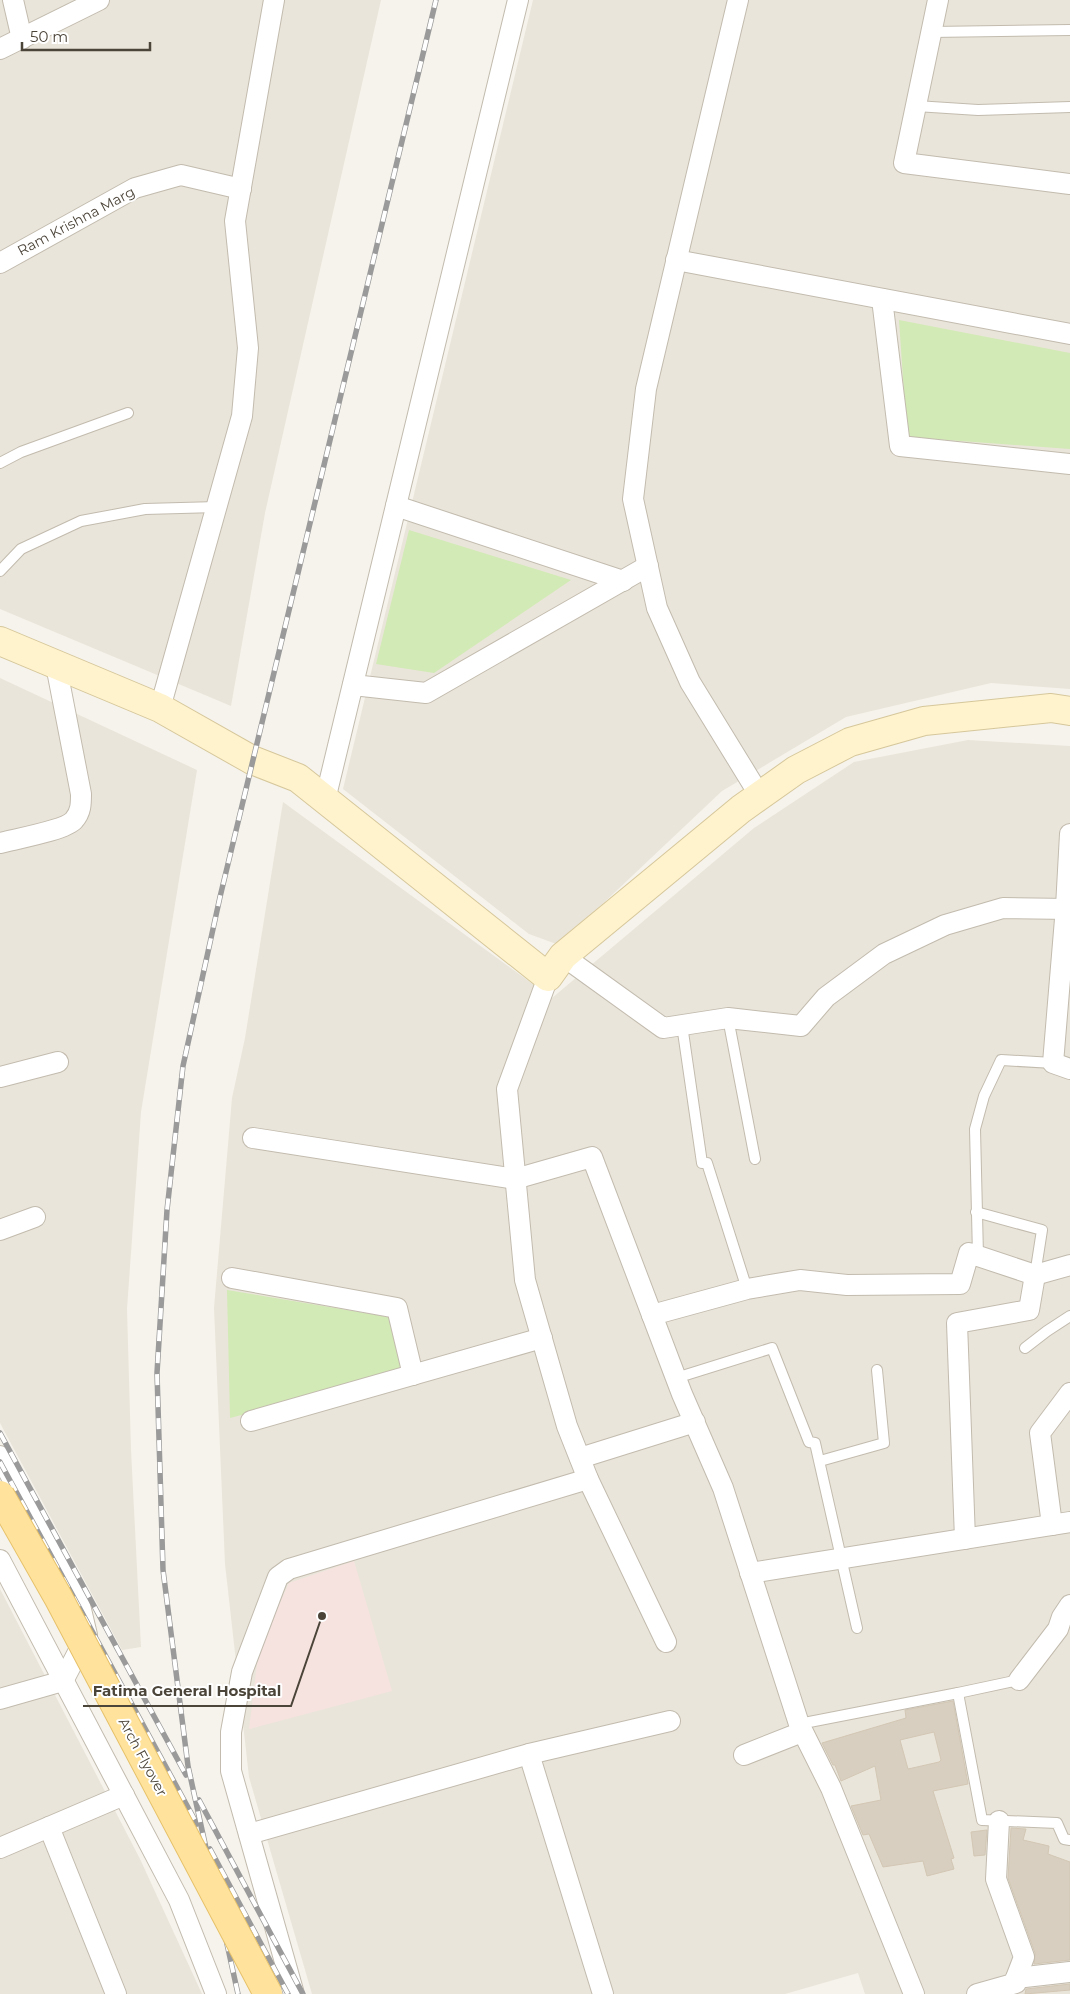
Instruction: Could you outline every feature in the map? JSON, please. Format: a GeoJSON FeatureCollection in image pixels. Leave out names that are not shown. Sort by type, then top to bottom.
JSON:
{"type":"FeatureCollection","features":[{"type":"Feature","properties":{"kind":"main road","name":"Arch Flyover"},"geometry":{"type":"LineString","coordinates":[[0,1495],[58,1597],[268,1994]]}},
{"type":"Feature","properties":{"kind":"street"},"geometry":{"type":"LineString","coordinates":[[13,0],[22,38]]}},
{"type":"Feature","properties":{"kind":"street"},"geometry":{"type":"LineString","coordinates":[[0,49],[99,0]]}},
{"type":"Feature","properties":{"kind":"street"},"geometry":{"type":"LineString","coordinates":[[160,708],[242,416],[248,348],[235,221],[274,0]]}},
{"type":"Feature","properties":{"kind":"street"},"geometry":{"type":"LineString","coordinates":[[325,800],[518,0]]}},
{"type":"Feature","properties":{"kind":"street"},"geometry":{"type":"LineString","coordinates":[[738,0],[646,389],[632,500],[657,608],[690,682],[760,796]]}},
{"type":"Feature","properties":{"kind":"street"},"geometry":{"type":"LineString","coordinates":[[938,0],[904,163],[1070,184]]}},
{"type":"Feature","properties":{"kind":"street","name":"Ram Krishna Marg"},"geometry":{"type":"LineString","coordinates":[[0,263],[135,188],[181,175],[241,188]]}},
{"type":"Feature","properties":{"kind":"street"},"geometry":{"type":"LineString","coordinates":[[676,260],[1070,334]]}},
{"type":"Feature","properties":{"kind":"street"},"geometry":{"type":"LineString","coordinates":[[882,299],[900,446],[1070,464]]}},
{"type":"Feature","properties":{"kind":"street"},"geometry":{"type":"LineString","coordinates":[[396,506],[623,581]]}},
{"type":"Feature","properties":{"kind":"street"},"geometry":{"type":"LineString","coordinates":[[353,685],[426,693],[648,566]]}},
{"type":"Feature","properties":{"kind":"street"},"geometry":{"type":"LineString","coordinates":[[0,642],[160,708],[252,760],[298,778],[325,800],[555,967],[663,1028],[728,1018],[801,1026],[826,997],[884,954],[945,925],[1003,908],[1068,908]]}},
{"type":"Feature","properties":{"kind":"street"},"geometry":{"type":"LineString","coordinates":[[0,843],[57,828],[74,821],[81,809],[81,794],[56,665]]}},
{"type":"Feature","properties":{"kind":"street"},"geometry":{"type":"LineString","coordinates":[[666,1642],[588,1479],[567,1426],[525,1280],[507,1089],[555,967],[741,809],[796,770],[850,742],[924,721],[1051,708],[1070,711]]}},
{"type":"Feature","properties":{"kind":"street"},"geometry":{"type":"LineString","coordinates":[[1061,1066],[1070,834]]}},
{"type":"Feature","properties":{"kind":"street"},"geometry":{"type":"LineString","coordinates":[[0,1077],[58,1062]]}},
{"type":"Feature","properties":{"kind":"street"},"geometry":{"type":"LineString","coordinates":[[253,1138],[515,1179],[592,1158],[676,1378],[723,1488],[801,1728],[831,1788],[914,1994]]}},
{"type":"Feature","properties":{"kind":"street"},"geometry":{"type":"LineString","coordinates":[[0,1230],[35,1217]]}},
{"type":"Feature","properties":{"kind":"street"},"geometry":{"type":"LineString","coordinates":[[652,1315],[747,1289],[800,1280],[847,1285],[960,1284],[969,1253],[1036,1275],[1070,1265]]}},
{"type":"Feature","properties":{"kind":"street"},"geometry":{"type":"LineString","coordinates":[[965,1539],[958,1323],[1029,1310],[1036,1275]]}},
{"type":"Feature","properties":{"kind":"street"},"geometry":{"type":"LineString","coordinates":[[232,1278],[397,1308],[413,1375]]}},
{"type":"Feature","properties":{"kind":"street"},"geometry":{"type":"LineString","coordinates":[[250,1421],[542,1338]]}},
{"type":"Feature","properties":{"kind":"street"},"geometry":{"type":"LineString","coordinates":[[750,1573],[1061,1524],[1040,1432],[1070,1393]]}},
{"type":"Feature","properties":{"kind":"street"},"geometry":{"type":"LineString","coordinates":[[580,1458],[694,1422]]}},
{"type":"Feature","properties":{"kind":"street"},"geometry":{"type":"LineString","coordinates":[[0,1456],[80,1601],[87,1635],[63,1681],[0,1700]]}},
{"type":"Feature","properties":{"kind":"street"},"geometry":{"type":"LineString","coordinates":[[294,1994],[231,1771],[231,1732],[242,1672],[278,1577],[289,1569],[588,1479]]}},
{"type":"Feature","properties":{"kind":"street"},"geometry":{"type":"LineString","coordinates":[[0,1560],[179,1900],[216,1994]]}},
{"type":"Feature","properties":{"kind":"street"},"geometry":{"type":"LineString","coordinates":[[1018,1680],[1064,1630],[1062,1617],[1070,1605]]}},
{"type":"Feature","properties":{"kind":"street"},"geometry":{"type":"LineString","coordinates":[[249,1834],[529,1754],[670,1722]]}},
{"type":"Feature","properties":{"kind":"street"},"geometry":{"type":"LineString","coordinates":[[744,1755],[801,1728]]}},
{"type":"Feature","properties":{"kind":"street"},"geometry":{"type":"LineString","coordinates":[[529,1754],[603,1994]]}},
{"type":"Feature","properties":{"kind":"street"},"geometry":{"type":"LineString","coordinates":[[0,1848],[124,1796]]}},
{"type":"Feature","properties":{"kind":"street"},"geometry":{"type":"LineString","coordinates":[[999,1821],[996,1879],[1024,1957],[1018,1985]]}},
{"type":"Feature","properties":{"kind":"street"},"geometry":{"type":"LineString","coordinates":[[49,1827],[116,1994]]}},
{"type":"Feature","properties":{"kind":"street"},"geometry":{"type":"LineString","coordinates":[[977,1994],[1070,1972]]}},
{"type":"Feature","properties":{"kind":"lane"},"geometry":{"type":"LineString","coordinates":[[931,32],[1070,30]]}},
{"type":"Feature","properties":{"kind":"lane"},"geometry":{"type":"LineString","coordinates":[[916,106],[978,110],[1070,107]]}},
{"type":"Feature","properties":{"kind":"lane"},"geometry":{"type":"LineString","coordinates":[[0,463],[21,452],[128,413]]}},
{"type":"Feature","properties":{"kind":"lane"},"geometry":{"type":"LineString","coordinates":[[0,571],[21,549],[81,521],[145,509],[217,507]]}},
{"type":"Feature","properties":{"kind":"lane"},"geometry":{"type":"LineString","coordinates":[[728,1018],[755,1159]]}},
{"type":"Feature","properties":{"kind":"lane"},"geometry":{"type":"LineString","coordinates":[[682,1025],[702,1163],[707,1163],[747,1289]]}},
{"type":"Feature","properties":{"kind":"lane"},"geometry":{"type":"LineString","coordinates":[[978,1256],[975,1129],[984,1096],[1001,1060],[1061,1066]]}},
{"type":"Feature","properties":{"kind":"lane"},"geometry":{"type":"LineString","coordinates":[[976,1212],[1042,1230],[1036,1275]]}},
{"type":"Feature","properties":{"kind":"lane"},"geometry":{"type":"LineString","coordinates":[[1025,1348],[1070,1316]]}},
{"type":"Feature","properties":{"kind":"lane"},"geometry":{"type":"LineString","coordinates":[[676,1378],[772,1348],[809,1442],[815,1443],[857,1628]]}},
{"type":"Feature","properties":{"kind":"lane"},"geometry":{"type":"LineString","coordinates":[[820,1461],[884,1443],[877,1370]]}},
{"type":"Feature","properties":{"kind":"lane"},"geometry":{"type":"LineString","coordinates":[[801,1728],[1018,1680]]}},
{"type":"Feature","properties":{"kind":"lane"},"geometry":{"type":"LineString","coordinates":[[958,1693],[982,1820],[1057,1823],[1064,1839],[1070,1840]]}},
{"type":"Feature","properties":{"kind":"shaded area"},"geometry":{"type":"Polygon","coordinates":[[[0,0],[381,0],[265,513],[231,706],[0,609],[0,0]]]}},
{"type":"Feature","properties":{"kind":"shaded area"},"geometry":{"type":"Polygon","coordinates":[[[533,0],[1070,0],[1070,689],[991,683],[846,717],[722,791],[559,945],[529,934],[343,789],[533,0]]]}},
{"type":"Feature","properties":{"kind":"shaded area"},"geometry":{"type":"Polygon","coordinates":[[[0,678],[197,770],[141,1112],[127,1309],[131,1450],[141,1647],[122,1650],[0,1423],[0,678]]]}},
{"type":"Feature","properties":{"kind":"shaded area"},"geometry":{"type":"Polygon","coordinates":[[[968,740],[1070,746],[1070,1994],[865,1994],[858,1973],[785,1994],[312,1994],[249,1777],[225,1564],[214,1308],[232,1098],[245,1038],[283,802],[552,998],[754,828],[854,762],[968,740]]]}},
{"type":"Feature","properties":{"kind":"shaded area"},"geometry":{"type":"Polygon","coordinates":[[[354,1561],[392,1691],[249,1729],[259,1648],[289,1583],[354,1561]]]}},
{"type":"Feature","properties":{"kind":"shaded area"},"geometry":{"type":"Polygon","coordinates":[[[0,1589],[140,1859],[202,1994],[0,1994],[0,1589]]]}},
{"type":"Feature","properties":{"kind":"green space"},"geometry":{"type":"Polygon","coordinates":[[[899,320],[1070,353],[1070,449],[907,437],[899,320]]]}},
{"type":"Feature","properties":{"kind":"green space"},"geometry":{"type":"Polygon","coordinates":[[[409,530],[571,580],[434,673],[376,664],[409,530]]]}},
{"type":"Feature","properties":{"kind":"green space"},"geometry":{"type":"Polygon","coordinates":[[[227,1290],[389,1317],[403,1373],[230,1418],[227,1290]]]}},
{"type":"Feature","properties":{"kind":"building"},"geometry":{"type":"Polygon","coordinates":[[[953,1701],[968,1784],[933,1791],[954,1858],[951,1859],[954,1869],[927,1876],[923,1861],[883,1867],[869,1834],[863,1835],[851,1806],[881,1800],[875,1766],[841,1781],[835,1765],[833,1765],[822,1743],[906,1718],[905,1710],[953,1701]],[[934,1732],[900,1740],[908,1769],[941,1760],[934,1732]]]}},
{"type":"Feature","properties":{"kind":"building"},"geometry":{"type":"Polygon","coordinates":[[[1011,1828],[1026,1829],[1023,1840],[1049,1846],[1048,1854],[1070,1862],[1070,1960],[1034,1964],[1035,1953],[1008,1878],[1011,1828]]]}},
{"type":"Feature","properties":{"kind":"building"},"geometry":{"type":"Polygon","coordinates":[[[987,1830],[985,1855],[974,1856],[971,1832],[987,1830]]]}},
{"type":"Feature","properties":{"kind":"building"},"geometry":{"type":"Polygon","coordinates":[[[1070,1984],[1070,1990],[1025,1994],[1026,1989],[1070,1984]]]}},
{"type":"Feature","properties":{"kind":"railway"},"geometry":{"type":"LineString","coordinates":[[238,1994],[188,1766],[163,1570],[157,1373],[167,1210],[183,1066],[220,897],[436,0]]}},
{"type":"Feature","properties":{"kind":"railway"},"geometry":{"type":"LineString","coordinates":[[0,1433],[186,1775]]}},
{"type":"Feature","properties":{"kind":"railway"},"geometry":{"type":"LineString","coordinates":[[0,1462],[197,1824]]}},
{"type":"Feature","properties":{"kind":"railway"},"geometry":{"type":"LineString","coordinates":[[199,1800],[303,1994]]}},
{"type":"Feature","properties":{"kind":"railway"},"geometry":{"type":"LineString","coordinates":[[210,1849],[288,1994]]}},
{"type":"Feature","properties":{"kind":"place","name":"Fatima General Hospital"},"geometry":{"type":"Point","coordinates":[322,1616]}}]}
